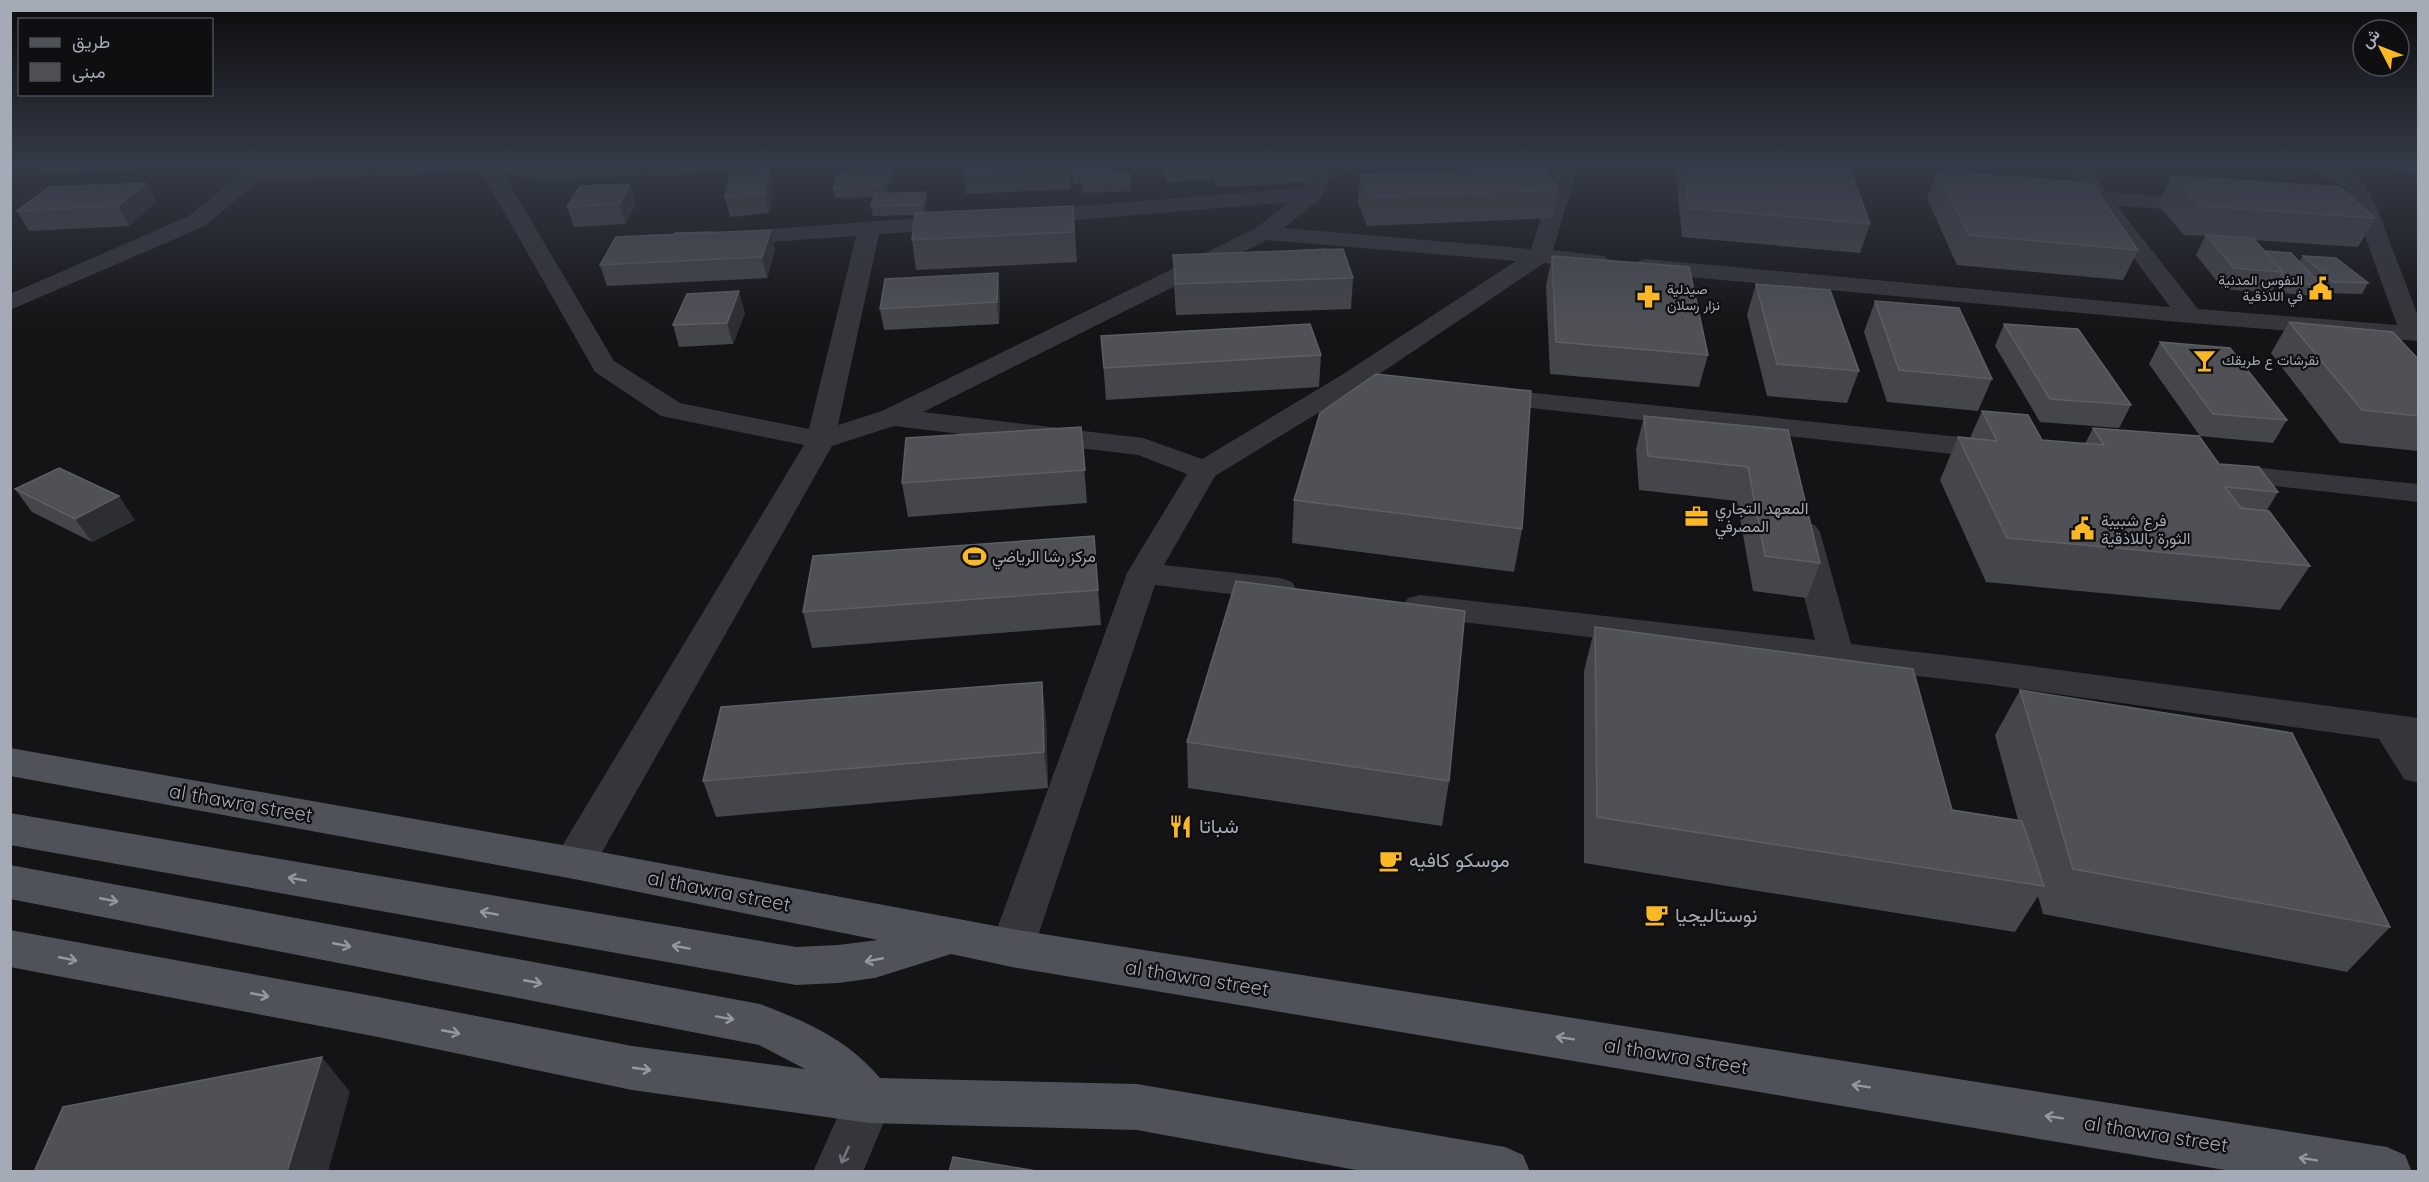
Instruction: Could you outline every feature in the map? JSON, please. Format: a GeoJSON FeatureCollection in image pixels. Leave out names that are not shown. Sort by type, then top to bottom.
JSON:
{"type":"FeatureCollection","features":[{"type":"Feature","properties":{"kind":"main road","name":"al thawra street"},"geometry":{"type":"LineString","coordinates":[[10,762],[574,863],[1012,948],[2387,1172]]}},
{"type":"Feature","properties":{"kind":"main road"},"geometry":{"type":"LineString","coordinates":[[10,829],[796,966],[837,966],[875,961],[914,950],[950,936]]}},
{"type":"Feature","properties":{"kind":"main road"},"geometry":{"type":"LineString","coordinates":[[10,882],[760,1025],[799,1039],[826,1055],[849,1075],[869,1100]]}},
{"type":"Feature","properties":{"kind":"main road"},"geometry":{"type":"LineString","coordinates":[[10,948],[632,1068],[869,1100],[1137,1107],[1505,1172]]}},
{"type":"Feature","properties":{"kind":"street"},"geometry":{"type":"LineString","coordinates":[[10,303],[200,218]]}},
{"type":"Feature","properties":{"kind":"street"},"geometry":{"type":"LineString","coordinates":[[520,218],[604,366],[671,410],[821,440],[892,417],[1264,233],[1283,218]]}},
{"type":"Feature","properties":{"kind":"street"},"geometry":{"type":"LineString","coordinates":[[1012,948],[1143,573],[1204,470],[1349,382],[1540,256],[1552,218]]}},
{"type":"Feature","properties":{"kind":"street"},"geometry":{"type":"LineString","coordinates":[[2116,218],[2190,316]]}},
{"type":"Feature","properties":{"kind":"street"},"geometry":{"type":"LineString","coordinates":[[1264,233],[2190,316],[2416,334],[2370,218]]}},
{"type":"Feature","properties":{"kind":"street"},"geometry":{"type":"LineString","coordinates":[[704,239],[869,230],[975,221]]}},
{"type":"Feature","properties":{"kind":"street"},"geometry":{"type":"LineString","coordinates":[[574,863],[821,440],[869,230]]}},
{"type":"Feature","properties":{"kind":"street"},"geometry":{"type":"LineString","coordinates":[[1349,382],[2026,452]]}},
{"type":"Feature","properties":{"kind":"street"},"geometry":{"type":"LineString","coordinates":[[892,417],[1143,447],[1204,470]]}},
{"type":"Feature","properties":{"kind":"street"},"geometry":{"type":"LineString","coordinates":[[1776,426],[1785,461]]}},
{"type":"Feature","properties":{"kind":"street"},"geometry":{"type":"LineString","coordinates":[[2192,470],[2418,493]]}},
{"type":"Feature","properties":{"kind":"street"},"geometry":{"type":"LineString","coordinates":[[1797,506],[1836,655]]}},
{"type":"Feature","properties":{"kind":"street"},"geometry":{"type":"LineString","coordinates":[[1143,573],[1308,593]]}},
{"type":"Feature","properties":{"kind":"street"},"geometry":{"type":"LineString","coordinates":[[1390,602],[1985,672],[2404,729],[2418,769]]}},
{"type":"Feature","properties":{"kind":"street"},"geometry":{"type":"LineString","coordinates":[[837,1172],[869,1100]]}},
{"type":"Feature","properties":{"kind":"building"},"geometry":{"type":"Polygon","coordinates":[[[914,218],[1073,218],[1074,232],[912,240],[914,218]]]}},
{"type":"Feature","properties":{"kind":"building"},"geometry":{"type":"Polygon","coordinates":[[[1804,218],[1868,218],[1870,224],[1804,218]]]}},
{"type":"Feature","properties":{"kind":"building"},"geometry":{"type":"Polygon","coordinates":[[[1961,218],[2116,218],[2138,250],[1969,235],[1961,218]]]}},
{"type":"Feature","properties":{"kind":"building"},"geometry":{"type":"Polygon","coordinates":[[[771,230],[762,257],[600,265],[616,237],[771,230]]]}},
{"type":"Feature","properties":{"kind":"building"},"geometry":{"type":"Polygon","coordinates":[[[675,233],[711,233],[674,235],[675,233]]]}},
{"type":"Feature","properties":{"kind":"building"},"geometry":{"type":"Polygon","coordinates":[[[2206,235],[2253,238],[2283,272],[2234,268],[2206,235]]]}},
{"type":"Feature","properties":{"kind":"building"},"geometry":{"type":"Polygon","coordinates":[[[1343,249],[1353,278],[1176,284],[1173,255],[1343,249]]]}},
{"type":"Feature","properties":{"kind":"building"},"geometry":{"type":"Polygon","coordinates":[[[2264,251],[2291,253],[2321,285],[2288,283],[2281,275],[2283,272],[2264,251]]]}},
{"type":"Feature","properties":{"kind":"building"},"geometry":{"type":"Polygon","coordinates":[[[1552,256],[1689,267],[1708,355],[1556,342],[1552,256]]]}},
{"type":"Feature","properties":{"kind":"building"},"geometry":{"type":"Polygon","coordinates":[[[2303,256],[2336,258],[2368,283],[2333,282],[2303,256]]]}},
{"type":"Feature","properties":{"kind":"building"},"geometry":{"type":"Polygon","coordinates":[[[998,273],[997,302],[880,309],[885,279],[998,273]]]}},
{"type":"Feature","properties":{"kind":"building"},"geometry":{"type":"Polygon","coordinates":[[[1756,284],[1830,290],[1859,371],[1777,364],[1756,284]]]}},
{"type":"Feature","properties":{"kind":"building"},"geometry":{"type":"Polygon","coordinates":[[[739,291],[727,323],[673,325],[687,294],[739,291]]]}},
{"type":"Feature","properties":{"kind":"building"},"geometry":{"type":"Polygon","coordinates":[[[1875,301],[1959,308],[1992,379],[1899,370],[1875,301]]]}},
{"type":"Feature","properties":{"kind":"building"},"geometry":{"type":"Polygon","coordinates":[[[2289,322],[2393,332],[2418,359],[2418,416],[2362,410],[2289,322]]]}},
{"type":"Feature","properties":{"kind":"building"},"geometry":{"type":"Polygon","coordinates":[[[1310,324],[1321,355],[1104,368],[1101,336],[1310,324]]]}},
{"type":"Feature","properties":{"kind":"building"},"geometry":{"type":"Polygon","coordinates":[[[2004,324],[2078,329],[2131,405],[2050,399],[2004,324]]]}},
{"type":"Feature","properties":{"kind":"building"},"geometry":{"type":"Polygon","coordinates":[[[2160,342],[2230,348],[2287,420],[2213,414],[2160,342]]]}},
{"type":"Feature","properties":{"kind":"building"},"geometry":{"type":"Polygon","coordinates":[[[1376,374],[1531,391],[1522,529],[1294,500],[1320,413],[1376,374]]]}},
{"type":"Feature","properties":{"kind":"building"},"geometry":{"type":"Polygon","coordinates":[[[1982,411],[2028,415],[2042,440],[2104,445],[2093,428],[2199,436],[2219,464],[2259,467],[2278,492],[2225,487],[2241,508],[2269,511],[2310,566],[2007,538],[1958,437],[1997,441],[1982,411]]]}},
{"type":"Feature","properties":{"kind":"building"},"geometry":{"type":"Polygon","coordinates":[[[1644,416],[1788,430],[1820,563],[1765,556],[1748,467],[1648,456],[1644,416]]]}},
{"type":"Feature","properties":{"kind":"building"},"geometry":{"type":"Polygon","coordinates":[[[1081,427],[1085,470],[902,483],[906,438],[1081,427]]]}},
{"type":"Feature","properties":{"kind":"building"},"geometry":{"type":"Polygon","coordinates":[[[59,468],[119,496],[75,519],[15,489],[59,468]]]}},
{"type":"Feature","properties":{"kind":"building"},"geometry":{"type":"Polygon","coordinates":[[[1094,536],[1098,590],[803,612],[813,556],[1094,536]]]}},
{"type":"Feature","properties":{"kind":"building"},"geometry":{"type":"Polygon","coordinates":[[[1236,581],[1465,611],[1449,781],[1187,742],[1236,581]]]}},
{"type":"Feature","properties":{"kind":"building"},"geometry":{"type":"Polygon","coordinates":[[[1595,627],[1913,669],[1952,810],[2022,821],[2044,886],[1597,817],[1595,627]]]}},
{"type":"Feature","properties":{"kind":"building"},"geometry":{"type":"Polygon","coordinates":[[[1042,682],[1044,752],[703,781],[721,707],[1042,682]]]}},
{"type":"Feature","properties":{"kind":"building"},"geometry":{"type":"Polygon","coordinates":[[[2020,690],[2292,733],[2390,927],[2073,869],[2020,690]]]}},
{"type":"Feature","properties":{"kind":"building"},"geometry":{"type":"Polygon","coordinates":[[[322,1057],[287,1172],[34,1172],[63,1107],[322,1057]]]}},
{"type":"Feature","properties":{"kind":"building"},"geometry":{"type":"Polygon","coordinates":[[[953,1157],[1042,1172],[949,1172],[953,1157]]]}},
{"type":"Feature","properties":{"kind":"place","name":"النفوس المدنية في اللاذقية"},"geometry":{"type":"Point","coordinates":[2321,288]}},
{"type":"Feature","properties":{"kind":"place","name":"صيدلية نزار رسلان"},"geometry":{"type":"Point","coordinates":[1649,297]}},
{"type":"Feature","properties":{"kind":"place","name":"نقرشات ع طريقك"},"geometry":{"type":"Point","coordinates":[2204,360]}},
{"type":"Feature","properties":{"kind":"place","name":"المعهد التجاري المصرفي"},"geometry":{"type":"Point","coordinates":[1697,517]}},
{"type":"Feature","properties":{"kind":"place","name":"فرع شبيبة الثورة باللاذقية"},"geometry":{"type":"Point","coordinates":[2083,529]}},
{"type":"Feature","properties":{"kind":"place","name":"مركز رشا الرياضي"},"geometry":{"type":"Point","coordinates":[974,556]}},
{"type":"Feature","properties":{"kind":"place","name":"شباتا"},"geometry":{"type":"Point","coordinates":[1181,826]}},
{"type":"Feature","properties":{"kind":"place","name":"موسكو كافيه"},"geometry":{"type":"Point","coordinates":[1391,860]}},
{"type":"Feature","properties":{"kind":"place","name":"نوستاليجيا"},"geometry":{"type":"Point","coordinates":[1657,915]}}]}
